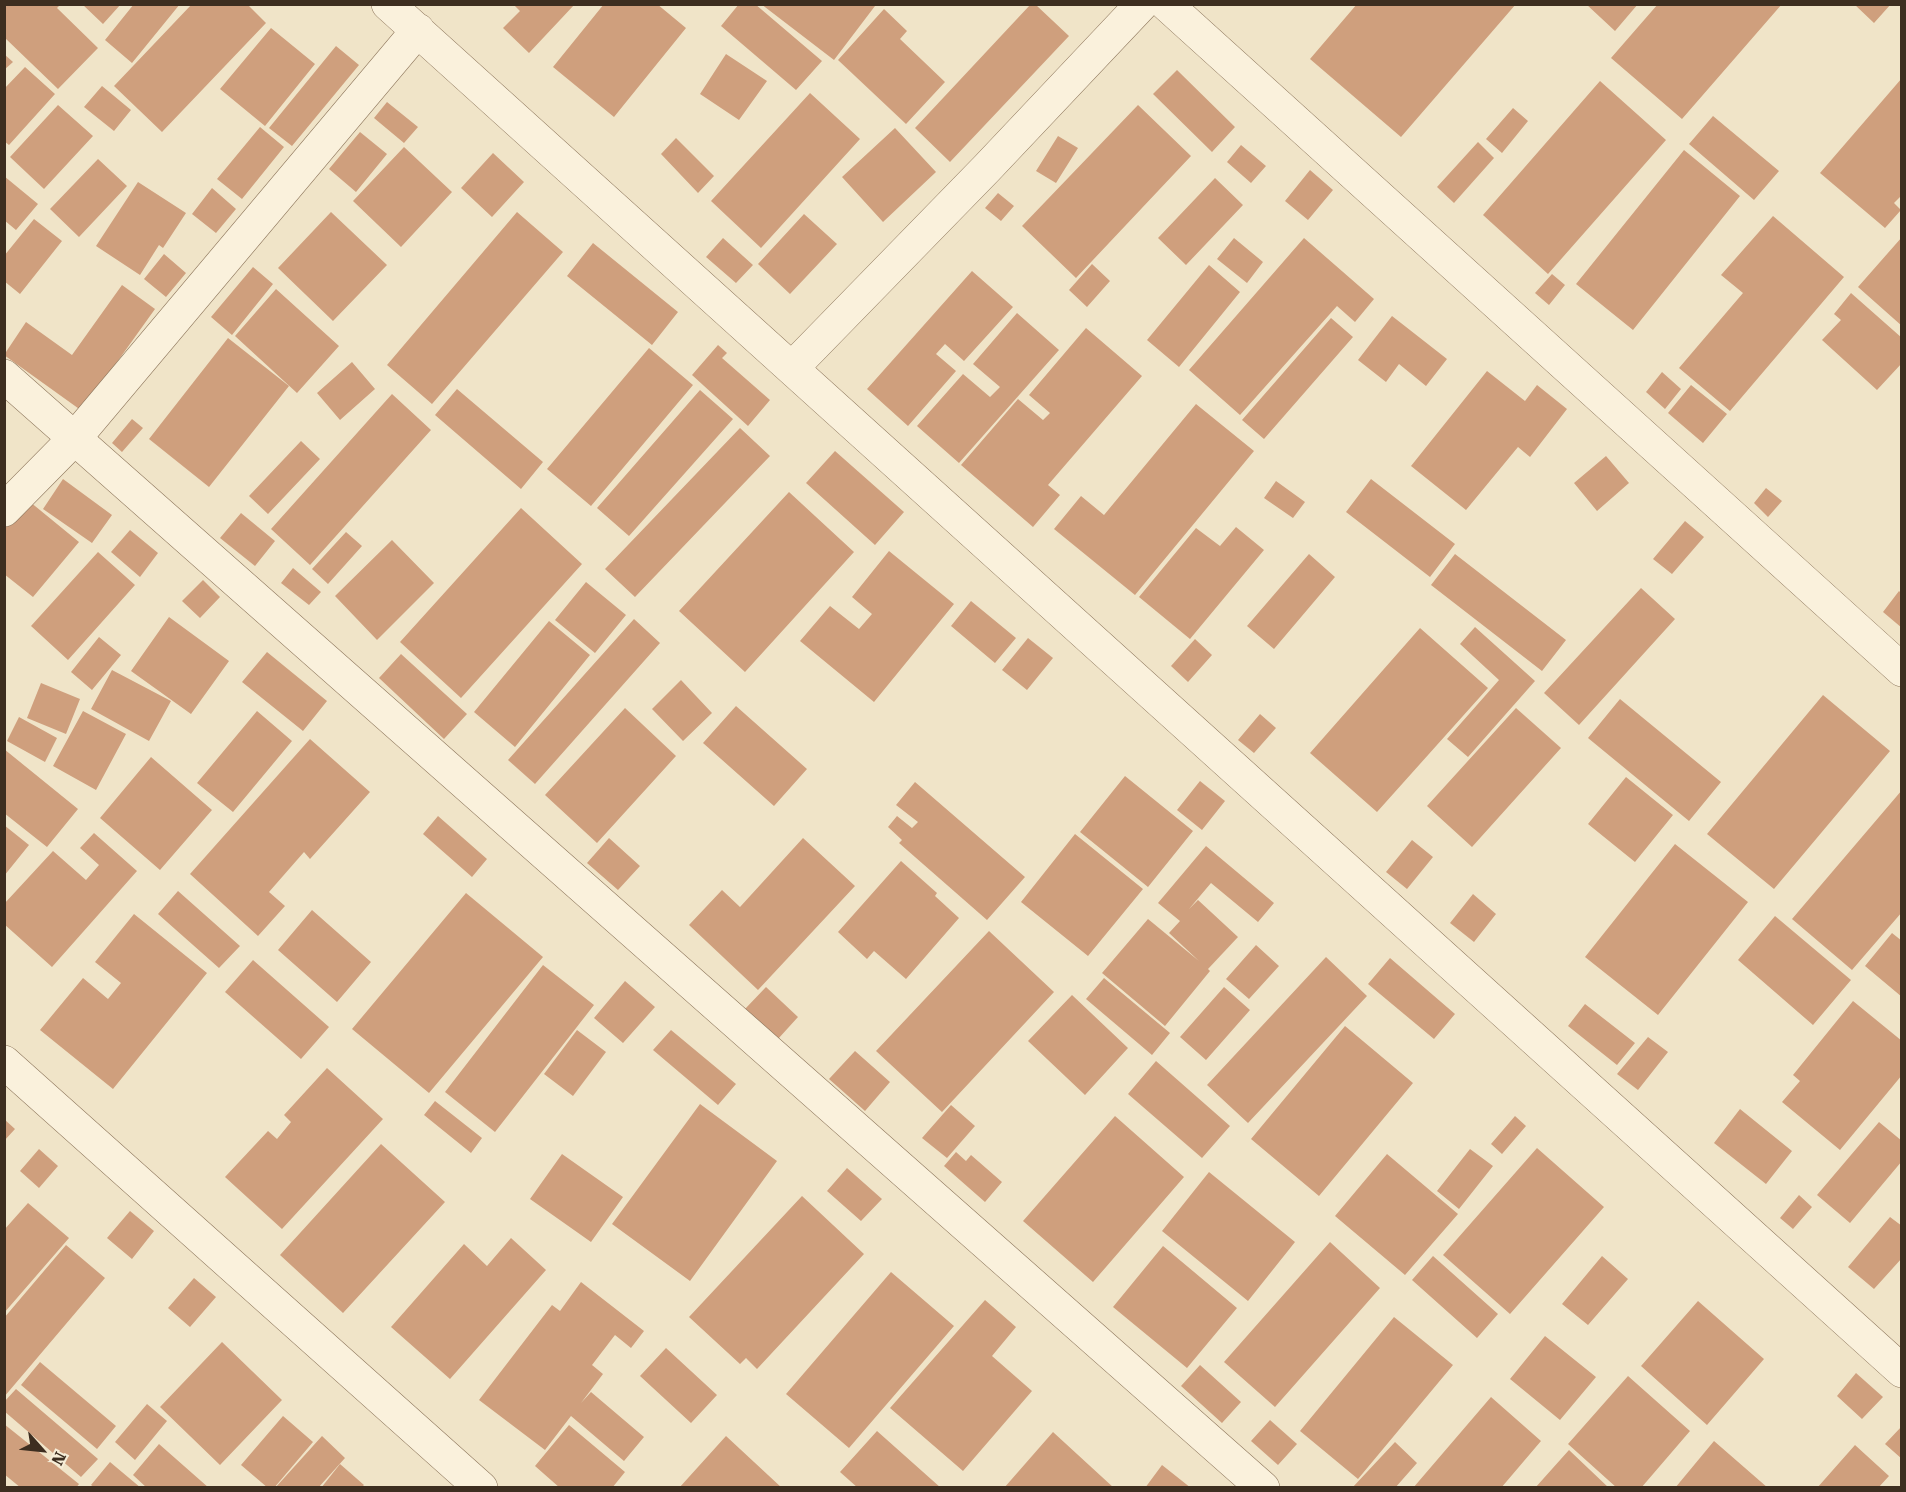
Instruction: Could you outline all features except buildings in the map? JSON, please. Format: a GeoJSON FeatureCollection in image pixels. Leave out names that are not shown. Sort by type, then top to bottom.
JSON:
{"type":"FeatureCollection","features":[{"type":"Feature","properties":{"kind":"street"},"geometry":{"type":"LineString","coordinates":[[388,4],[1902,1371]]}},
{"type":"Feature","properties":{"kind":"street"},"geometry":{"type":"LineString","coordinates":[[792,368],[1142,4]]}},
{"type":"Feature","properties":{"kind":"street"},"geometry":{"type":"LineString","coordinates":[[1166,4],[1902,670]]}},
{"type":"Feature","properties":{"kind":"street"},"geometry":{"type":"LineString","coordinates":[[4,510],[75,438],[418,30]]}},
{"type":"Feature","properties":{"kind":"street"},"geometry":{"type":"LineString","coordinates":[[4,376],[1263,1488]]}},
{"type":"Feature","properties":{"kind":"street"},"geometry":{"type":"LineString","coordinates":[[4,1062],[481,1488]]}}]}
